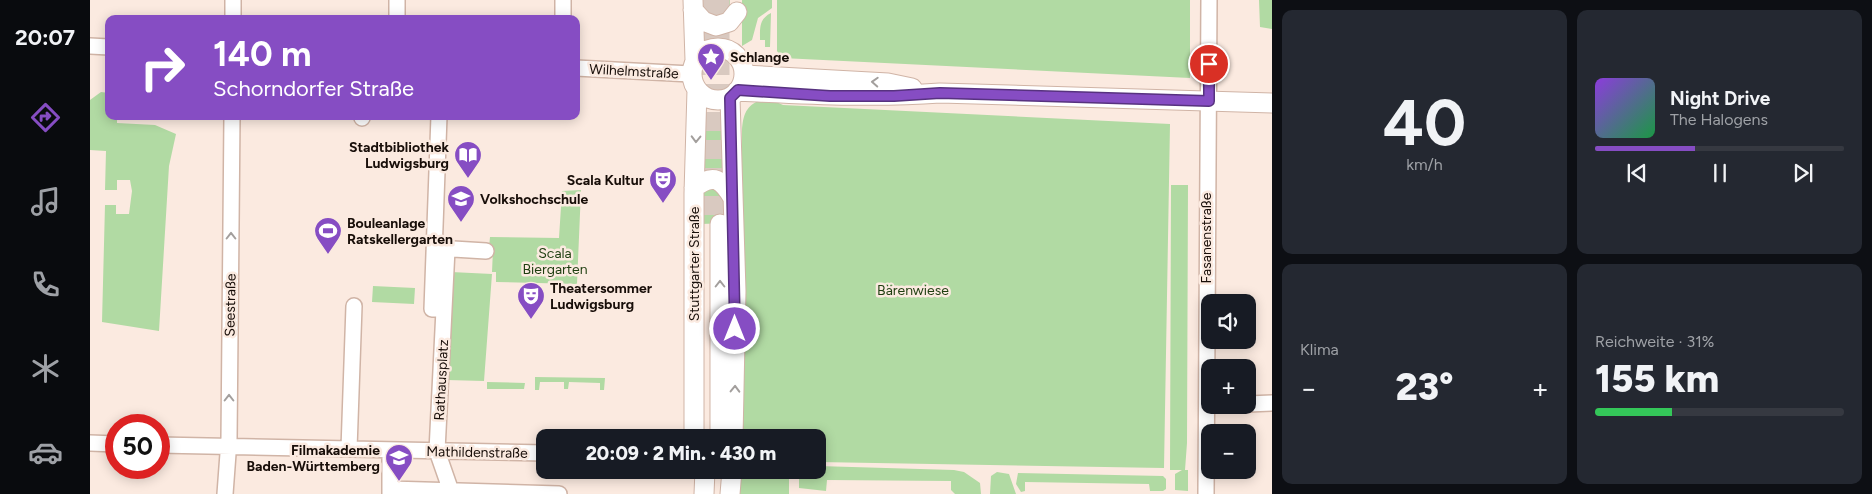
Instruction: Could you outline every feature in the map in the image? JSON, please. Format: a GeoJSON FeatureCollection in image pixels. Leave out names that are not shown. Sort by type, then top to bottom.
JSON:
{"type":"FeatureCollection","features":[{"type":"Feature","properties":{"kind":"main road"},"geometry":{"type":"LineString","coordinates":[[693,5],[704,21],[716,26],[729,22],[737,6]]}},
{"type":"Feature","properties":{"kind":"main road","name":"Stuttgarter Straße"},"geometry":{"type":"LineString","coordinates":[[693,5],[694,429]]}},
{"type":"Feature","properties":{"kind":"main road"},"geometry":{"type":"LineString","coordinates":[[735,54],[737,6]]}},
{"type":"Feature","properties":{"kind":"main road"},"geometry":{"type":"LineString","coordinates":[[733,429],[736,301],[733,198],[737,88],[742,64],[735,54],[722,48],[704,51],[694,75],[711,99],[737,88],[894,96],[940,93],[1272,103]]}},
{"type":"Feature","properties":{"kind":"main road"},"geometry":{"type":"LineString","coordinates":[[694,188],[702,182],[715,179],[723,183],[733,198]]}},
{"type":"Feature","properties":{"kind":"main road","name":"Stuttgarter Straße"},"geometry":{"type":"LineString","coordinates":[[705,429],[713,224],[720,429]]}},
{"type":"Feature","properties":{"kind":"main road"},"geometry":{"type":"LineString","coordinates":[[693,494],[694,479]]}},
{"type":"Feature","properties":{"kind":"main road"},"geometry":{"type":"LineString","coordinates":[[704,494],[705,479]]}},
{"type":"Feature","properties":{"kind":"main road"},"geometry":{"type":"LineString","coordinates":[[720,479],[720,494]]}},
{"type":"Feature","properties":{"kind":"main road"},"geometry":{"type":"LineString","coordinates":[[730,494],[731,479]]}},
{"type":"Feature","properties":{"kind":"street"},"geometry":{"type":"LineString","coordinates":[[233,0],[233,15]]}},
{"type":"Feature","properties":{"kind":"street"},"geometry":{"type":"LineString","coordinates":[[397,0],[397,15]]}},
{"type":"Feature","properties":{"kind":"street"},"geometry":{"type":"LineString","coordinates":[[563,15],[564,0]]}},
{"type":"Feature","properties":{"kind":"street","name":"Fasanenstraße"},"geometry":{"type":"LineString","coordinates":[[1208,359],[1206,120],[1209,101],[1209,0]]}},
{"type":"Feature","properties":{"kind":"street"},"geometry":{"type":"LineString","coordinates":[[90,46],[105,47]]}},
{"type":"Feature","properties":{"kind":"street","name":"Wilhelmstraße"},"geometry":{"type":"LineString","coordinates":[[580,68],[694,75]]}},
{"type":"Feature","properties":{"kind":"street","name":"Seestraße"},"geometry":{"type":"LineString","coordinates":[[225,494],[228,447],[232,120]]}},
{"type":"Feature","properties":{"kind":"street","name":"Rathausplatz"},"geometry":{"type":"LineString","coordinates":[[437,451],[444,309],[440,249],[439,120]]}},
{"type":"Feature","properties":{"kind":"street"},"geometry":{"type":"LineString","coordinates":[[440,249],[486,251]]}},
{"type":"Feature","properties":{"kind":"street"},"geometry":{"type":"LineString","coordinates":[[349,450],[354,306]]}},
{"type":"Feature","properties":{"kind":"street"},"geometry":{"type":"LineString","coordinates":[[1256,404],[1272,404]]}},
{"type":"Feature","properties":{"kind":"street","name":"Fasanenstraße"},"geometry":{"type":"LineString","coordinates":[[1206,494],[1208,414]]}},
{"type":"Feature","properties":{"kind":"street"},"geometry":{"type":"LineString","coordinates":[[90,443],[105,444]]}},
{"type":"Feature","properties":{"kind":"street","name":"Mathildenstraße"},"geometry":{"type":"LineString","coordinates":[[170,445],[536,454]]}},
{"type":"Feature","properties":{"kind":"street"},"geometry":{"type":"LineString","coordinates":[[390,450],[390,492],[559,494]]}},
{"type":"Feature","properties":{"kind":"street"},"geometry":{"type":"LineString","coordinates":[[437,451],[451,492]]}},
{"type":"Feature","properties":{"kind":"green space"},"geometry":{"type":"Polygon","coordinates":[[[706,0],[730,0],[730,13],[719,21],[705,11],[706,0]]]}},
{"type":"Feature","properties":{"kind":"green space"},"geometry":{"type":"Polygon","coordinates":[[[742,0],[772,0],[772,8],[758,18],[752,40],[742,46],[742,0]]]}},
{"type":"Feature","properties":{"kind":"green space"},"geometry":{"type":"Polygon","coordinates":[[[777,0],[1190,0],[1190,78],[782,58],[777,51],[777,0]]]}},
{"type":"Feature","properties":{"kind":"green space"},"geometry":{"type":"Polygon","coordinates":[[[1259,0],[1272,0],[1272,29],[1260,27],[1259,0]]]}},
{"type":"Feature","properties":{"kind":"green space"},"geometry":{"type":"Polygon","coordinates":[[[771,13],[770,47],[765,47],[765,40],[760,40],[760,28],[764,18],[771,13]]]}},
{"type":"Feature","properties":{"kind":"green space"},"geometry":{"type":"Polygon","coordinates":[[[730,26],[725,45],[707,45],[705,27],[730,26]]]}},
{"type":"Feature","properties":{"kind":"green space"},"geometry":{"type":"Polygon","coordinates":[[[101,92],[105,92],[105,120],[117,120],[117,123],[155,125],[176,134],[169,166],[159,331],[102,322],[105,205],[116,205],[116,214],[129,214],[132,191],[130,180],[117,180],[117,190],[105,190],[106,151],[90,150],[90,100],[101,92]]]}},
{"type":"Feature","properties":{"kind":"green space","name":"Bärenwiese"},"geometry":{"type":"Polygon","coordinates":[[[758,101],[774,101],[783,105],[1170,124],[1164,468],[826,462],[826,429],[740,429],[742,130],[747,109],[758,101]]]}},
{"type":"Feature","properties":{"kind":"green space"},"geometry":{"type":"Polygon","coordinates":[[[705,121],[723,122],[723,175],[700,175],[705,121]]]}},
{"type":"Feature","properties":{"kind":"green space"},"geometry":{"type":"Polygon","coordinates":[[[1171,185],[1188,185],[1187,443],[1185,470],[1188,470],[1188,491],[1175,490],[1175,474],[1182,470],[1170,470],[1171,185]]]}},
{"type":"Feature","properties":{"kind":"green space"},"geometry":{"type":"Polygon","coordinates":[[[705,187],[721,189],[729,223],[701,224],[699,202],[705,187]]]}},
{"type":"Feature","properties":{"kind":"green space","name":"Scala Biergarten"},"geometry":{"type":"Polygon","coordinates":[[[581,190],[577,284],[496,282],[496,272],[492,272],[493,249],[489,248],[490,237],[559,238],[562,191],[581,190]]]}},
{"type":"Feature","properties":{"kind":"green space"},"geometry":{"type":"Polygon","coordinates":[[[451,272],[492,274],[484,381],[447,380],[451,272]]]}},
{"type":"Feature","properties":{"kind":"green space"},"geometry":{"type":"Polygon","coordinates":[[[373,286],[415,288],[414,304],[372,302],[373,286]]]}},
{"type":"Feature","properties":{"kind":"green space"},"geometry":{"type":"Polygon","coordinates":[[[535,377],[605,378],[604,390],[600,390],[600,383],[569,382],[568,389],[564,389],[564,382],[540,382],[539,390],[535,390],[535,377]]]}},
{"type":"Feature","properties":{"kind":"green space"},"geometry":{"type":"Polygon","coordinates":[[[487,382],[525,383],[524,389],[487,389],[487,382]]]}},
{"type":"Feature","properties":{"kind":"green space"},"geometry":{"type":"Polygon","coordinates":[[[826,466],[954,470],[964,472],[980,483],[981,494],[955,494],[951,490],[951,481],[827,480],[826,491],[799,488],[799,479],[826,479],[826,466]]]}},
{"type":"Feature","properties":{"kind":"green space"},"geometry":{"type":"Polygon","coordinates":[[[997,472],[1009,474],[1016,494],[990,494],[991,476],[997,472]]]}},
{"type":"Feature","properties":{"kind":"green space"},"geometry":{"type":"Polygon","coordinates":[[[1018,473],[1163,476],[1166,479],[1166,489],[1163,491],[1150,491],[1149,484],[1025,482],[1025,491],[1021,492],[1016,484],[1018,473]]]}},
{"type":"Feature","properties":{"kind":"green space"},"geometry":{"type":"Polygon","coordinates":[[[739,479],[789,479],[789,494],[738,494],[739,479]]]}},
{"type":"Feature","properties":{"kind":"tunnel"},"geometry":{"type":"LineString","coordinates":[[706,0],[706,224]]}},
{"type":"Feature","properties":{"kind":"tunnel"},"geometry":{"type":"LineString","coordinates":[[720,0],[720,224]]}},
{"type":"Feature","properties":{"kind":"place","name":"Schlange"},"geometry":{"type":"Point","coordinates":[711,81]}},
{"type":"Feature","properties":{"kind":"place","name":"Stadtbibliothek Ludwigsburg"},"geometry":{"type":"Point","coordinates":[468,179]}},
{"type":"Feature","properties":{"kind":"place","name":"Scala Kultur"},"geometry":{"type":"Point","coordinates":[663,204]}},
{"type":"Feature","properties":{"kind":"place","name":"Volkshochschule"},"geometry":{"type":"Point","coordinates":[461,223]}},
{"type":"Feature","properties":{"kind":"place","name":"Bouleanlage Ratskellergarten"},"geometry":{"type":"Point","coordinates":[328,255]}},
{"type":"Feature","properties":{"kind":"place","name":"Theatersommer Ludwigsburg"},"geometry":{"type":"Point","coordinates":[531,320]}},
{"type":"Feature","properties":{"kind":"place","name":"Filmakademie Baden-Württemberg"},"geometry":{"type":"Point","coordinates":[399,482]}},
{"type":"Feature","properties":{"kind":"route"},"geometry":{"type":"LineString","coordinates":[[735,329],[736,291],[730,98],[738,90],[830,96],[894,96],[940,93],[1209,101],[1209,64]]}}]}
